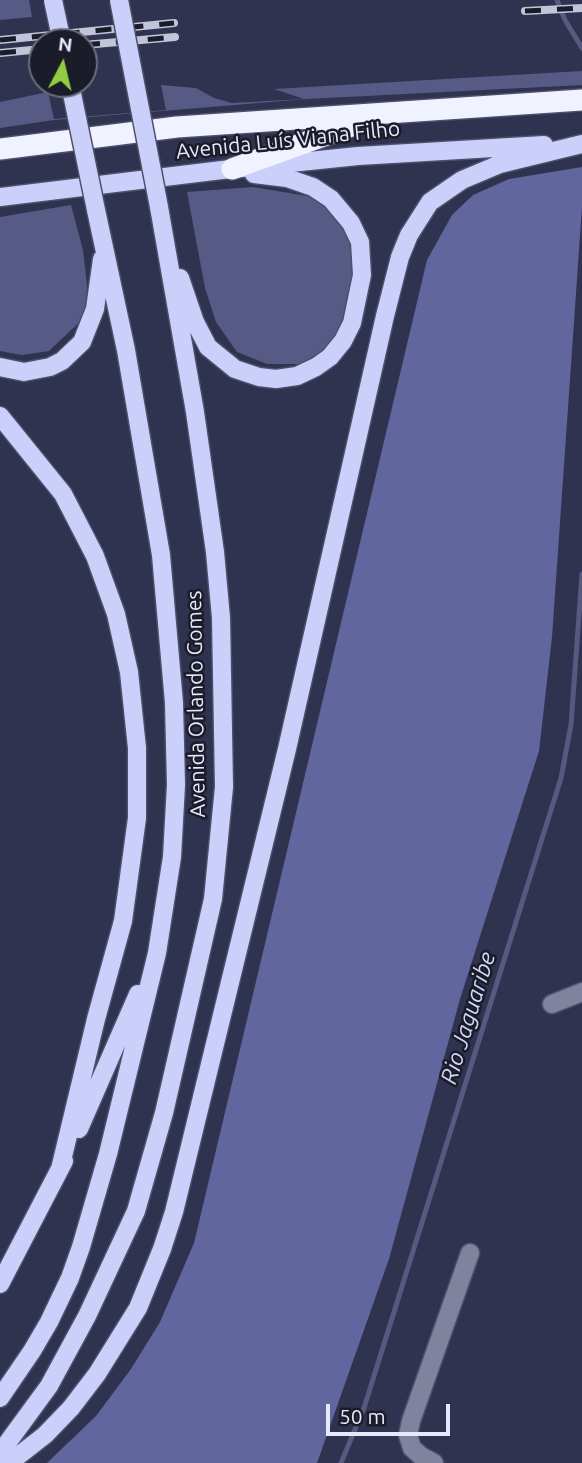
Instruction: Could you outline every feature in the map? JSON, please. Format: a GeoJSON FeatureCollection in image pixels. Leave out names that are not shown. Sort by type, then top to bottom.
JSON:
{"type":"FeatureCollection","features":[{"type":"Feature","properties":{"kind":"highway","name":"Avenida Luís Viana Filho"},"geometry":{"type":"LineString","coordinates":[[0,149],[177,127],[576,100]]}},
{"type":"Feature","properties":{"kind":"highway"},"geometry":{"type":"LineString","coordinates":[[227,169],[387,113]]}},
{"type":"Feature","properties":{"kind":"main road"},"geometry":{"type":"LineString","coordinates":[[53,0],[59,28]]}},
{"type":"Feature","properties":{"kind":"main road","name":"Avenida Orlando Gomes"},"geometry":{"type":"LineString","coordinates":[[0,1453],[49,1386],[87,1316],[136,1211],[164,1113],[213,899],[224,787],[221,618],[215,552],[195,412],[119,0]]}},
{"type":"Feature","properties":{"kind":"main road","name":"Avenida Orlando Gomes"},"geometry":{"type":"LineString","coordinates":[[0,1398],[32,1351],[70,1278],[102,1176],[157,953],[172,857],[176,785],[174,703],[161,555],[126,350],[73,98]]}},
{"type":"Feature","properties":{"kind":"main road"},"geometry":{"type":"LineString","coordinates":[[9,1463],[45,1435],[71,1408],[97,1374],[138,1308],[162,1249],[174,1212],[287,749],[385,316],[400,257],[409,235],[430,202],[462,180],[500,164],[582,144]]}},
{"type":"Feature","properties":{"kind":"main road","name":"Avenida Luís Viana Filho"},"geometry":{"type":"LineString","coordinates":[[0,197],[227,169],[371,155],[582,144]]}},
{"type":"Feature","properties":{"kind":"main road"},"geometry":{"type":"LineString","coordinates":[[164,235],[195,322],[208,347],[222,361],[235,369],[259,377],[276,379],[297,376],[316,367],[330,356],[343,341],[352,323],[362,275],[360,242],[351,223],[331,199],[313,187],[287,178],[227,169]]}},
{"type":"Feature","properties":{"kind":"main road"},"geometry":{"type":"LineString","coordinates":[[0,367],[24,372],[50,367],[62,361],[82,342],[95,309],[104,248]]}},
{"type":"Feature","properties":{"kind":"main road"},"geometry":{"type":"LineString","coordinates":[[0,416],[64,494],[95,556],[116,614],[126,660],[136,748],[137,818],[123,921],[96,1019],[61,1169]]}},
{"type":"Feature","properties":{"kind":"main road"},"geometry":{"type":"LineString","coordinates":[[0,1283],[61,1169],[157,953]]}},
{"type":"Feature","properties":{"kind":"street"},"geometry":{"type":"LineString","coordinates":[[552,1004],[582,992]]}},
{"type":"Feature","properties":{"kind":"street"},"geometry":{"type":"LineString","coordinates":[[434,1463],[421,1457],[412,1448],[408,1435],[470,1253]]}},
{"type":"Feature","properties":{"kind":"shaded area"},"geometry":{"type":"Polygon","coordinates":[[[0,0],[29,0],[32,17],[0,20],[0,0]]]}},
{"type":"Feature","properties":{"kind":"shaded area"},"geometry":{"type":"Polygon","coordinates":[[[582,71],[582,85],[307,99],[54,120],[0,128],[0,102],[28,96],[49,98],[54,119],[166,110],[161,85],[196,88],[214,98],[232,103],[304,99],[274,89],[582,71]]]}},
{"type":"Feature","properties":{"kind":"shaded area"},"geometry":{"type":"Polygon","coordinates":[[[582,167],[582,207],[552,637],[539,751],[460,999],[389,1259],[317,1463],[47,1463],[96,1416],[131,1369],[160,1322],[194,1243],[427,260],[452,215],[473,195],[509,179],[582,167]]]}},
{"type":"Feature","properties":{"kind":"shaded area"},"geometry":{"type":"Polygon","coordinates":[[[253,187],[319,198],[341,218],[358,247],[348,309],[331,347],[301,364],[267,364],[237,352],[216,322],[205,288],[187,192],[253,187]]]}},
{"type":"Feature","properties":{"kind":"shaded area"},"geometry":{"type":"Polygon","coordinates":[[[71,205],[83,250],[87,285],[85,317],[49,351],[22,355],[0,351],[0,217],[71,205]]]}},
{"type":"Feature","properties":{"kind":"waterway"},"geometry":{"type":"LineString","coordinates":[[557,0],[565,20],[582,48]]}},
{"type":"Feature","properties":{"kind":"waterway","name":"Rio Jaguaribe"},"geometry":{"type":"LineString","coordinates":[[341,1463],[364,1408],[561,778],[571,725],[582,574]]}},
{"type":"Feature","properties":{"kind":"railway"},"geometry":{"type":"LineString","coordinates":[[525,11],[582,8]]}},
{"type":"Feature","properties":{"kind":"railway"},"geometry":{"type":"LineString","coordinates":[[0,40],[174,23]]}},
{"type":"Feature","properties":{"kind":"railway"},"geometry":{"type":"LineString","coordinates":[[98,44],[175,37]]}},
{"type":"Feature","properties":{"kind":"railway"},"geometry":{"type":"LineString","coordinates":[[0,53],[28,50]]}}]}
